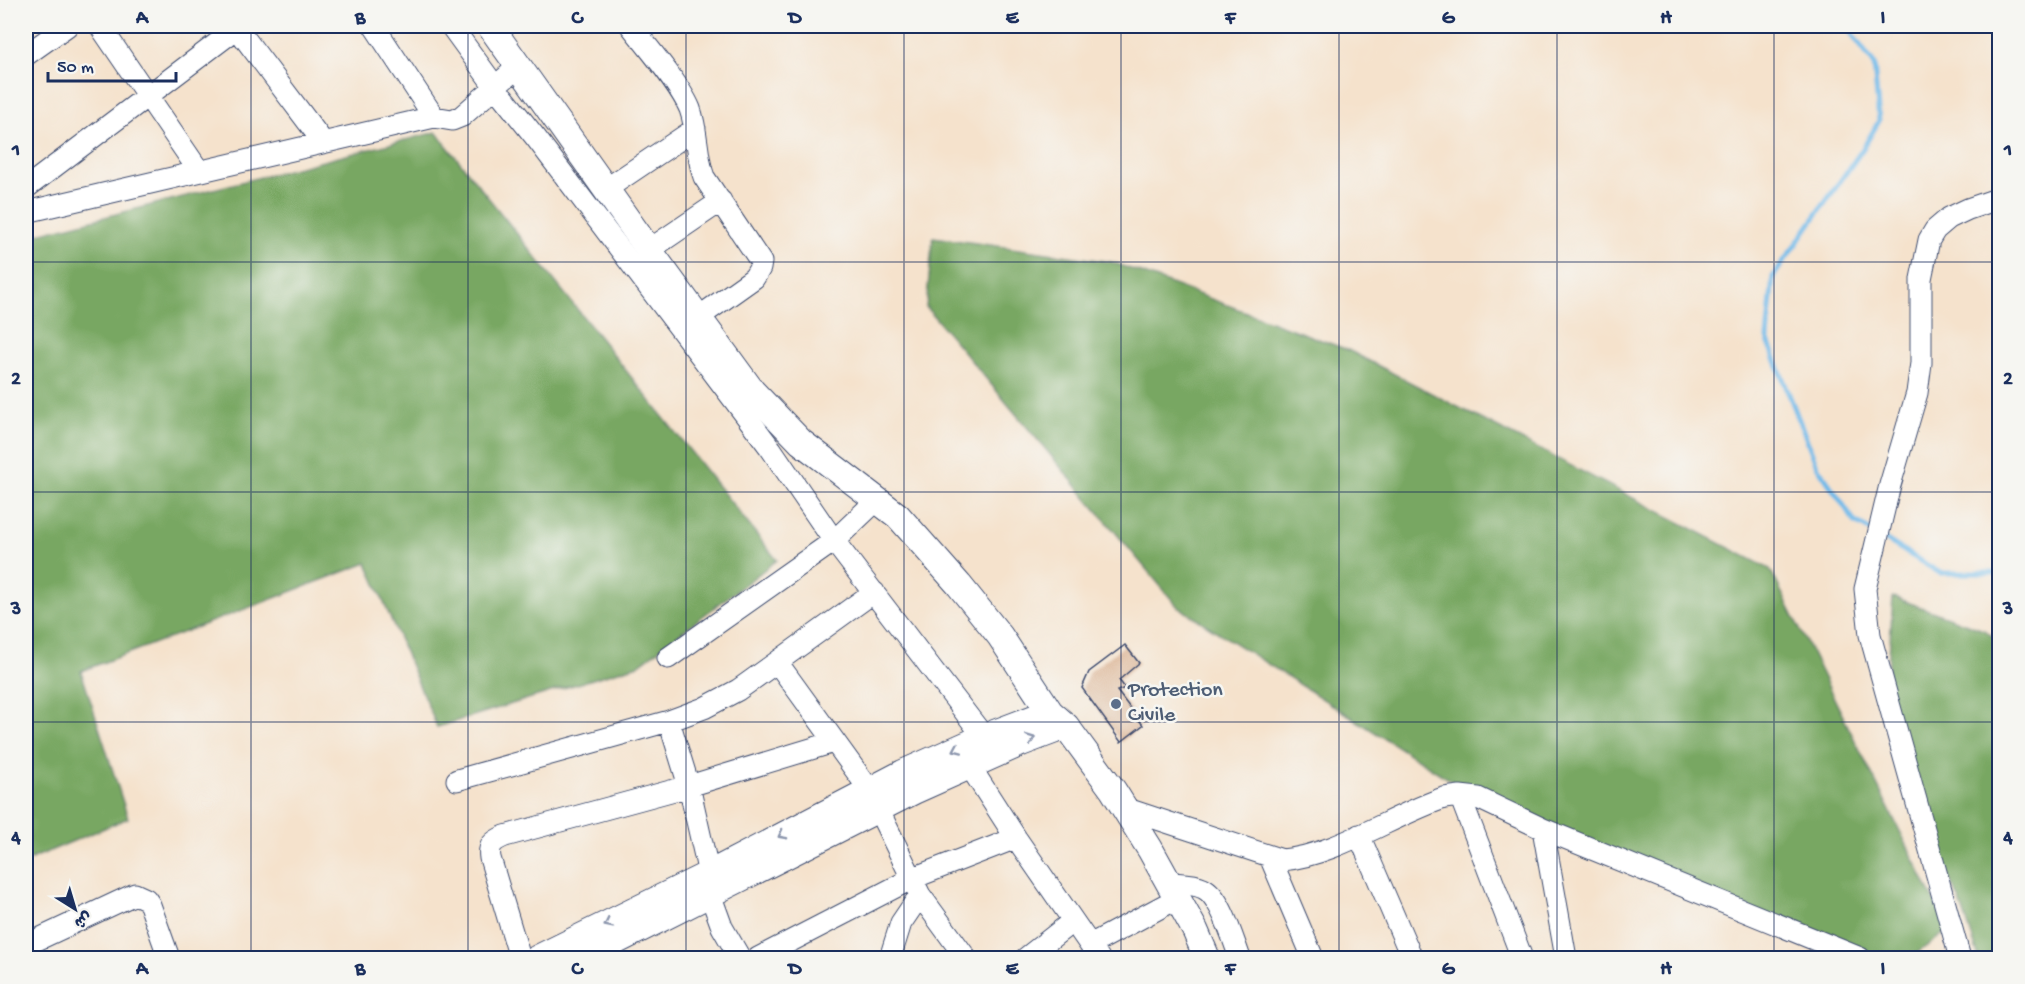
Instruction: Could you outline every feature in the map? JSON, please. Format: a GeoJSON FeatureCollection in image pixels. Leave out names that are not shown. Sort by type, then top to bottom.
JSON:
{"type":"FeatureCollection","features":[{"type":"Feature","properties":{"kind":"main road"},"geometry":{"type":"LineString","coordinates":[[490,26],[699,317],[723,369],[768,408],[801,442],[898,516],[921,540],[1000,636],[1124,808],[1174,891],[1207,958]]}},
{"type":"Feature","properties":{"kind":"main road"},"geometry":{"type":"LineString","coordinates":[[583,958],[710,884],[908,782],[984,737],[1058,719]]}},
{"type":"Feature","properties":{"kind":"main road"},"geometry":{"type":"LineString","coordinates":[[908,782],[969,765],[1058,719]]}},
{"type":"Feature","properties":{"kind":"main road"},"geometry":{"type":"LineString","coordinates":[[538,958],[710,884]]}},
{"type":"Feature","properties":{"kind":"street"},"geometry":{"type":"LineString","coordinates":[[26,55],[66,26]]}},
{"type":"Feature","properties":{"kind":"street"},"geometry":{"type":"LineString","coordinates":[[100,26],[199,171]]}},
{"type":"Feature","properties":{"kind":"street"},"geometry":{"type":"LineString","coordinates":[[374,26],[434,117]]}},
{"type":"Feature","properties":{"kind":"street"},"geometry":{"type":"LineString","coordinates":[[451,26],[600,222],[723,369],[771,449],[834,542],[984,737]]}},
{"type":"Feature","properties":{"kind":"street"},"geometry":{"type":"LineString","coordinates":[[631,26],[682,94],[695,129],[701,170],[761,265],[754,278],[699,317]]}},
{"type":"Feature","properties":{"kind":"street"},"geometry":{"type":"LineString","coordinates":[[26,188],[238,27],[323,142]]}},
{"type":"Feature","properties":{"kind":"street"},"geometry":{"type":"LineString","coordinates":[[26,212],[434,117],[452,120],[462,116],[519,66]]}},
{"type":"Feature","properties":{"kind":"street"},"geometry":{"type":"LineString","coordinates":[[606,189],[695,129]]}},
{"type":"Feature","properties":{"kind":"street"},"geometry":{"type":"LineString","coordinates":[[1960,958],[1870,634],[1866,603],[1868,574],[1919,383],[1921,279],[1929,240],[1935,230],[1948,219],[2000,198]]}},
{"type":"Feature","properties":{"kind":"street"},"geometry":{"type":"LineString","coordinates":[[649,250],[721,201]]}},
{"type":"Feature","properties":{"kind":"street"},"geometry":{"type":"LineString","coordinates":[[668,658],[834,542],[878,499]]}},
{"type":"Feature","properties":{"kind":"street"},"geometry":{"type":"LineString","coordinates":[[457,780],[669,721],[704,708],[738,690],[874,592]]}},
{"type":"Feature","properties":{"kind":"street"},"geometry":{"type":"LineString","coordinates":[[777,662],[874,799],[917,887],[966,958]]}},
{"type":"Feature","properties":{"kind":"street"},"geometry":{"type":"LineString","coordinates":[[669,721],[689,786],[710,884],[722,927],[740,958]]}},
{"type":"Feature","properties":{"kind":"street"},"geometry":{"type":"LineString","coordinates":[[520,958],[490,858],[489,849],[492,843],[505,836],[689,786],[834,742]]}},
{"type":"Feature","properties":{"kind":"street"},"geometry":{"type":"LineString","coordinates":[[969,765],[1016,838],[1095,952],[1174,891],[1200,886],[1211,892],[1240,958]]}},
{"type":"Feature","properties":{"kind":"street"},"geometry":{"type":"LineString","coordinates":[[1124,808],[1270,857],[1294,860],[1324,850],[1429,803],[1460,796],[1478,798],[1543,829],[1860,958]]}},
{"type":"Feature","properties":{"kind":"street"},"geometry":{"type":"LineString","coordinates":[[1460,796],[1522,958]]}},
{"type":"Feature","properties":{"kind":"street"},"geometry":{"type":"LineString","coordinates":[[1543,829],[1566,958]]}},
{"type":"Feature","properties":{"kind":"street"},"geometry":{"type":"LineString","coordinates":[[1359,835],[1412,958]]}},
{"type":"Feature","properties":{"kind":"street"},"geometry":{"type":"LineString","coordinates":[[758,958],[917,887],[1016,838]]}},
{"type":"Feature","properties":{"kind":"street"},"geometry":{"type":"LineString","coordinates":[[1270,857],[1313,958]]}},
{"type":"Feature","properties":{"kind":"street"},"geometry":{"type":"LineString","coordinates":[[890,958],[901,923],[917,887]]}},
{"type":"Feature","properties":{"kind":"street"},"geometry":{"type":"LineString","coordinates":[[26,945],[135,894],[146,898],[150,905],[169,958]]}},
{"type":"Feature","properties":{"kind":"street"},"geometry":{"type":"LineString","coordinates":[[1026,958],[1073,921]]}},
{"type":"Feature","properties":{"kind":"green space"},"geometry":{"type":"Polygon","coordinates":[[[436,132],[777,560],[638,665],[437,727],[367,563],[81,671],[128,818],[26,861],[26,237],[436,132]]]}},
{"type":"Feature","properties":{"kind":"green space"},"geometry":{"type":"Polygon","coordinates":[[[933,237],[1112,262],[1348,350],[1770,569],[1949,930],[1910,958],[1860,958],[1453,782],[1178,607],[926,307],[933,237]]]}},
{"type":"Feature","properties":{"kind":"green space"},"geometry":{"type":"Polygon","coordinates":[[[1893,597],[1986,631],[1999,642],[1999,958],[1979,958],[1960,901],[1920,821],[1885,714],[1893,597]]]}},
{"type":"Feature","properties":{"kind":"building"},"geometry":{"type":"Polygon","coordinates":[[[1125,645],[1139,663],[1119,680],[1125,688],[1117,691],[1143,725],[1121,742],[1082,688],[1089,672],[1125,645]]]}},
{"type":"Feature","properties":{"kind":"waterway"},"geometry":{"type":"LineString","coordinates":[[1846,26],[1874,64],[1879,121],[1862,150],[1773,277],[1767,338],[1817,466],[1855,522],[1873,532]]}},
{"type":"Feature","properties":{"kind":"waterway"},"geometry":{"type":"LineString","coordinates":[[1883,538],[1940,573],[2000,573]]}},
{"type":"Feature","properties":{"kind":"place","name":"Protection Civile"},"geometry":{"type":"Point","coordinates":[1116,704]}}]}
